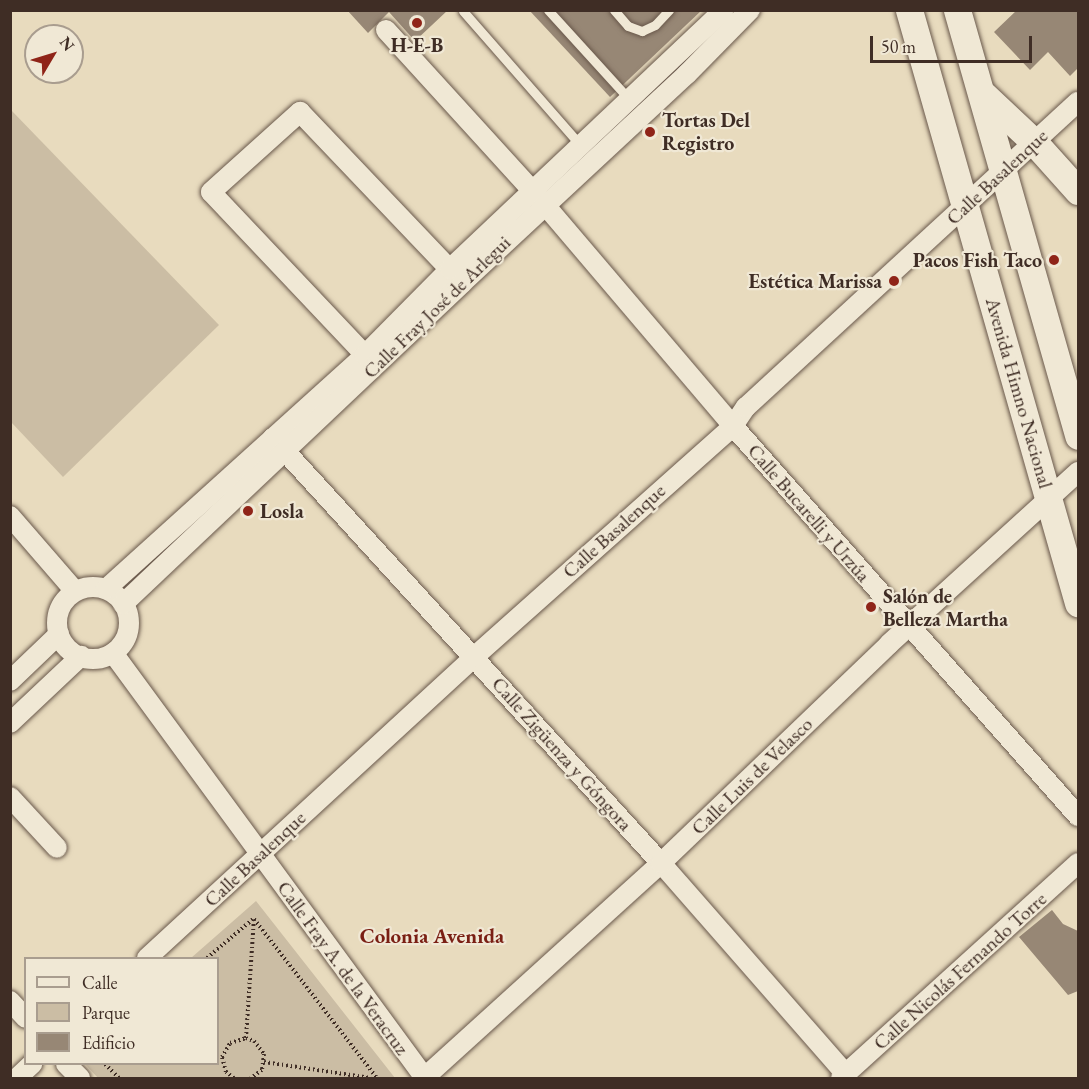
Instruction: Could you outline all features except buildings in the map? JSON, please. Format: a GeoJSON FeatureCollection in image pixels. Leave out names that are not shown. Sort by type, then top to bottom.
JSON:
{"type":"FeatureCollection","features":[{"type":"Feature","properties":{"kind":"main road","name":"Avenida Himno Nacional"},"geometry":{"type":"LineString","coordinates":[[909,10],[1078,603]]}},
{"type":"Feature","properties":{"kind":"main road"},"geometry":{"type":"LineString","coordinates":[[957,10],[984,95],[1003,172],[1078,436]]}},
{"type":"Feature","properties":{"kind":"main road"},"geometry":{"type":"LineString","coordinates":[[984,95],[1034,142],[1078,191]]}},
{"type":"Feature","properties":{"kind":"street","name":"Calle Fray José de Arlegui"},"geometry":{"type":"LineString","coordinates":[[538,199],[581,146],[724,10]]}},
{"type":"Feature","properties":{"kind":"street","name":"Calle Fray José de Arlegui"},"geometry":{"type":"LineString","coordinates":[[106,589],[279,446],[538,199],[687,74],[750,10]]}},
{"type":"Feature","properties":{"kind":"street","name":"Calle Bucarelli y Urzúa"},"geometry":{"type":"LineString","coordinates":[[386,30],[538,199],[733,426],[1078,816]]}},
{"type":"Feature","properties":{"kind":"street"},"geometry":{"type":"LineString","coordinates":[[674,57],[687,74]]}},
{"type":"Feature","properties":{"kind":"street","name":"Calle Basalenque"},"geometry":{"type":"LineString","coordinates":[[148,957],[474,657],[733,426],[746,407],[1078,102]]}},
{"type":"Feature","properties":{"kind":"street"},"geometry":{"type":"LineString","coordinates":[[365,355],[211,192],[300,112],[456,276]]}},
{"type":"Feature","properties":{"kind":"street","name":"Calle Fray José de Arlegui"},"geometry":{"type":"LineString","coordinates":[[123,604],[365,355],[456,276]]}},
{"type":"Feature","properties":{"kind":"street","name":"Calle Zigüenza y Góngora"},"geometry":{"type":"LineString","coordinates":[[279,446],[661,863],[844,1076]]}},
{"type":"Feature","properties":{"kind":"street","name":"Calle Luis de Velasco"},"geometry":{"type":"LineString","coordinates":[[424,1078],[661,863],[909,627],[1078,472]]}},
{"type":"Feature","properties":{"kind":"street"},"geometry":{"type":"LineString","coordinates":[[10,516],[75,591]]}},
{"type":"Feature","properties":{"kind":"street"},"geometry":{"type":"LineString","coordinates":[[96,587],[106,589],[123,604],[129,625],[127,636],[113,653],[103,658],[81,656],[71,651],[59,634],[57,621],[60,610],[66,599],[75,591],[96,587]]}},
{"type":"Feature","properties":{"kind":"street"},"geometry":{"type":"LineString","coordinates":[[10,681],[59,634]]}},
{"type":"Feature","properties":{"kind":"street","name":"Calle Fray A. de la Veracruz"},"geometry":{"type":"LineString","coordinates":[[113,653],[424,1078]]}},
{"type":"Feature","properties":{"kind":"street"},"geometry":{"type":"LineString","coordinates":[[10,723],[81,656]]}},
{"type":"Feature","properties":{"kind":"street"},"geometry":{"type":"LineString","coordinates":[[10,797],[57,848]]}},
{"type":"Feature","properties":{"kind":"street","name":"Calle Nicolás Fernando Torre"},"geometry":{"type":"LineString","coordinates":[[844,1076],[1078,863]]}},
{"type":"Feature","properties":{"kind":"street"},"geometry":{"type":"LineString","coordinates":[[10,1001],[24,1016]]}},
{"type":"Feature","properties":{"kind":"street"},"geometry":{"type":"LineString","coordinates":[[16,1078],[31,1065]]}},
{"type":"Feature","properties":{"kind":"street"},"geometry":{"type":"LineString","coordinates":[[67,1065],[80,1078]]}},
{"type":"Feature","properties":{"kind":"lane"},"geometry":{"type":"LineString","coordinates":[[548,10],[628,99]]}},
{"type":"Feature","properties":{"kind":"lane"},"geometry":{"type":"LineString","coordinates":[[615,10],[628,26],[642,30],[655,25],[669,10]]}},
{"type":"Feature","properties":{"kind":"lane"},"geometry":{"type":"LineString","coordinates":[[462,11],[581,146]]}},
{"type":"Feature","properties":{"kind":"path"},"geometry":{"type":"LineString","coordinates":[[208,957],[254,919]]}},
{"type":"Feature","properties":{"kind":"path"},"geometry":{"type":"LineString","coordinates":[[246,1038],[254,919]]}},
{"type":"Feature","properties":{"kind":"path"},"geometry":{"type":"LineString","coordinates":[[254,919],[378,1078]]}},
{"type":"Feature","properties":{"kind":"path"},"geometry":{"type":"LineString","coordinates":[[234,1078],[226,1072],[220,1057],[230,1043],[246,1038],[260,1046],[264,1062],[262,1070],[251,1078]]}},
{"type":"Feature","properties":{"kind":"path"},"geometry":{"type":"LineString","coordinates":[[264,1062],[371,1078]]}},
{"type":"Feature","properties":{"kind":"path"},"geometry":{"type":"LineString","coordinates":[[106,1065],[119,1078]]}},
{"type":"Feature","properties":{"kind":"green space"},"geometry":{"type":"Polygon","coordinates":[[[11,110],[219,325],[63,477],[11,422],[11,110]]]}},
{"type":"Feature","properties":{"kind":"green space"},"geometry":{"type":"Polygon","coordinates":[[[256,901],[395,1078],[98,1078],[86,1065],[219,1065],[219,957],[192,957],[256,901]]]}},
{"type":"Feature","properties":{"kind":"place","name":"H-E-B"},"geometry":{"type":"Point","coordinates":[417,23]}},
{"type":"Feature","properties":{"kind":"place","name":"Tortas Del Registro"},"geometry":{"type":"Point","coordinates":[650,132]}},
{"type":"Feature","properties":{"kind":"place","name":"Pacos Fish Taco"},"geometry":{"type":"Point","coordinates":[1054,260]}},
{"type":"Feature","properties":{"kind":"place","name":"Estética Marissa"},"geometry":{"type":"Point","coordinates":[894,281]}},
{"type":"Feature","properties":{"kind":"place","name":"Losla"},"geometry":{"type":"Point","coordinates":[248,511]}},
{"type":"Feature","properties":{"kind":"place","name":"Salón de Belleza Martha"},"geometry":{"type":"Point","coordinates":[871,607]}},
{"type":"Feature","properties":{"kind":"district","name":"Colonia Avenida"},"geometry":{"type":"Point","coordinates":[432,936]}}]}
